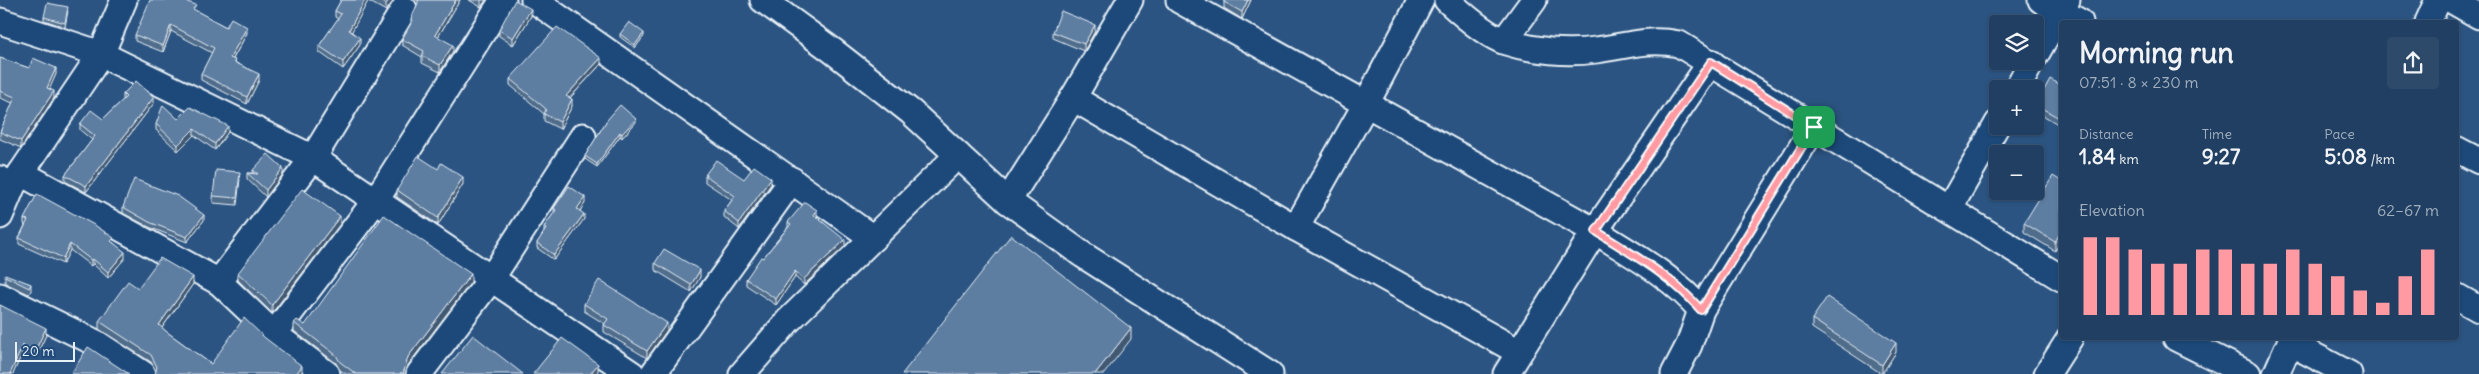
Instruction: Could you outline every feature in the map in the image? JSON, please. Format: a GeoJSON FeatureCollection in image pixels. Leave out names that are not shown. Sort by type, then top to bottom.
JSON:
{"type":"FeatureCollection","features":[{"type":"Feature","properties":{"kind":"street"},"geometry":{"type":"LineString","coordinates":[[0,216],[11,179],[101,54],[124,0]]}},
{"type":"Feature","properties":{"kind":"street"},"geometry":{"type":"LineString","coordinates":[[274,334],[376,200],[503,0]]}},
{"type":"Feature","properties":{"kind":"street"},"geometry":{"type":"LineString","coordinates":[[534,0],[873,238]]}},
{"type":"Feature","properties":{"kind":"street"},"geometry":{"type":"LineString","coordinates":[[763,0],[833,51],[911,112],[1008,201],[1083,255],[1270,374]]}},
{"type":"Feature","properties":{"kind":"street"},"geometry":{"type":"LineString","coordinates":[[1008,201],[1073,98],[1130,0]]}},
{"type":"Feature","properties":{"kind":"street"},"geometry":{"type":"LineString","coordinates":[[1179,0],[1596,231],[1646,263],[1685,292],[1701,310]]}},
{"type":"Feature","properties":{"kind":"street"},"geometry":{"type":"LineString","coordinates":[[1296,228],[1366,104],[1420,0]]}},
{"type":"Feature","properties":{"kind":"street"},"geometry":{"type":"LineString","coordinates":[[1446,0],[1477,24],[1504,41],[1564,53],[1658,40],[1679,44],[2059,277]]}},
{"type":"Feature","properties":{"kind":"street"},"geometry":{"type":"LineString","coordinates":[[1504,41],[1534,0]]}},
{"type":"Feature","properties":{"kind":"street"},"geometry":{"type":"LineString","coordinates":[[2429,20],[2438,0]]}},
{"type":"Feature","properties":{"kind":"street"},"geometry":{"type":"LineString","coordinates":[[2451,0],[2479,16]]}},
{"type":"Feature","properties":{"kind":"street"},"geometry":{"type":"LineString","coordinates":[[2044,40],[2062,8]]}},
{"type":"Feature","properties":{"kind":"street"},"geometry":{"type":"LineString","coordinates":[[219,282],[313,158],[404,9]]}},
{"type":"Feature","properties":{"kind":"street"},"geometry":{"type":"LineString","coordinates":[[0,21],[101,54],[313,158],[632,374]]}},
{"type":"Feature","properties":{"kind":"street"},"geometry":{"type":"LineString","coordinates":[[1506,374],[1596,231],[1711,62]]}},
{"type":"Feature","properties":{"kind":"street"},"geometry":{"type":"LineString","coordinates":[[1073,98],[1296,228],[1519,352]]}},
{"type":"Feature","properties":{"kind":"street"},"geometry":{"type":"LineString","coordinates":[[1674,374],[1689,345],[1701,310],[1814,127]]}},
{"type":"Feature","properties":{"kind":"street"},"geometry":{"type":"LineString","coordinates":[[1949,210],[1991,135]]}},
{"type":"Feature","properties":{"kind":"street"},"geometry":{"type":"LineString","coordinates":[[419,374],[491,279],[583,136]]}},
{"type":"Feature","properties":{"kind":"street"},"geometry":{"type":"LineString","coordinates":[[2459,151],[2479,161]]}},
{"type":"Feature","properties":{"kind":"street"},"geometry":{"type":"LineString","coordinates":[[742,374],[788,321],[958,155]]}},
{"type":"Feature","properties":{"kind":"street"},"geometry":{"type":"LineString","coordinates":[[11,179],[219,282],[274,334],[327,374]]}},
{"type":"Feature","properties":{"kind":"street"},"geometry":{"type":"LineString","coordinates":[[653,374],[792,180]]}},
{"type":"Feature","properties":{"kind":"street"},"geometry":{"type":"LineString","coordinates":[[0,296],[96,343],[143,374]]}},
{"type":"Feature","properties":{"kind":"street"},"geometry":{"type":"LineString","coordinates":[[2459,298],[2479,308]]}},
{"type":"Feature","properties":{"kind":"street"},"geometry":{"type":"LineString","coordinates":[[2047,374],[2069,340]]}},
{"type":"Feature","properties":{"kind":"street"},"geometry":{"type":"LineString","coordinates":[[2180,340],[2248,374]]}},
{"type":"Feature","properties":{"kind":"street"},"geometry":{"type":"LineString","coordinates":[[2276,374],[2291,340],[2349,374]]}},
{"type":"Feature","properties":{"kind":"building"},"geometry":{"type":"Polygon","coordinates":[[[150,0],[182,0],[196,5],[193,9],[226,27],[231,18],[247,27],[230,58],[235,60],[234,62],[259,74],[247,97],[201,74],[214,48],[171,25],[163,46],[135,35],[150,0]]]}},
{"type":"Feature","properties":{"kind":"building"},"geometry":{"type":"Polygon","coordinates":[[[341,0],[365,0],[349,30],[360,38],[343,62],[319,46],[341,14],[335,11],[341,0]]]}},
{"type":"Feature","properties":{"kind":"building"},"geometry":{"type":"Polygon","coordinates":[[[378,0],[389,0],[386,4],[378,0]]]}},
{"type":"Feature","properties":{"kind":"building"},"geometry":{"type":"Polygon","coordinates":[[[418,0],[456,0],[435,35],[453,45],[440,65],[422,56],[424,51],[402,39],[413,20],[411,19],[418,0]]]}},
{"type":"Feature","properties":{"kind":"building"},"geometry":{"type":"Polygon","coordinates":[[[515,0],[531,9],[513,38],[499,30],[515,0]]]}},
{"type":"Feature","properties":{"kind":"building"},"geometry":{"type":"Polygon","coordinates":[[[1224,0],[1248,0],[1242,12],[1224,2],[1224,0]]]}},
{"type":"Feature","properties":{"kind":"building"},"geometry":{"type":"Polygon","coordinates":[[[47,3],[68,7],[65,23],[44,17],[47,3]]]}},
{"type":"Feature","properties":{"kind":"building"},"geometry":{"type":"Polygon","coordinates":[[[1061,11],[1095,25],[1084,44],[1053,32],[1061,11]]]}},
{"type":"Feature","properties":{"kind":"building"},"geometry":{"type":"Polygon","coordinates":[[[629,22],[644,33],[635,45],[620,34],[629,22]]]}},
{"type":"Feature","properties":{"kind":"building"},"geometry":{"type":"Polygon","coordinates":[[[557,27],[601,58],[566,96],[572,99],[560,122],[544,114],[546,109],[510,79],[557,27]]]}},
{"type":"Feature","properties":{"kind":"building"},"geometry":{"type":"Polygon","coordinates":[[[0,58],[29,68],[33,58],[56,68],[47,88],[54,91],[21,141],[0,132],[15,97],[0,91],[0,58]]]}},
{"type":"Feature","properties":{"kind":"building"},"geometry":{"type":"Polygon","coordinates":[[[2050,79],[2059,84],[2059,118],[2044,109],[2044,90],[2050,79]]]}},
{"type":"Feature","properties":{"kind":"building"},"geometry":{"type":"Polygon","coordinates":[[[136,81],[154,97],[86,186],[65,175],[95,136],[80,124],[91,110],[103,119],[126,97],[123,94],[136,81]]]}},
{"type":"Feature","properties":{"kind":"building"},"geometry":{"type":"Polygon","coordinates":[[[163,105],[178,119],[190,107],[228,126],[215,144],[194,129],[178,145],[156,124],[163,105]]]}},
{"type":"Feature","properties":{"kind":"building"},"geometry":{"type":"Polygon","coordinates":[[[620,105],[636,119],[622,134],[620,132],[597,164],[585,156],[607,120],[620,105]]]}},
{"type":"Feature","properties":{"kind":"building"},"geometry":{"type":"Polygon","coordinates":[[[268,154],[283,168],[266,190],[247,173],[258,174],[253,170],[268,154]]]}},
{"type":"Feature","properties":{"kind":"building"},"geometry":{"type":"Polygon","coordinates":[[[418,156],[438,169],[441,163],[463,177],[438,218],[397,190],[418,156]]]}},
{"type":"Feature","properties":{"kind":"building"},"geometry":{"type":"Polygon","coordinates":[[[716,160],[744,179],[754,166],[771,178],[739,223],[724,211],[735,196],[705,175],[716,160]]]}},
{"type":"Feature","properties":{"kind":"building"},"geometry":{"type":"Polygon","coordinates":[[[216,170],[240,172],[237,198],[213,196],[216,170]]]}},
{"type":"Feature","properties":{"kind":"building"},"geometry":{"type":"Polygon","coordinates":[[[2053,176],[2059,180],[2059,235],[2055,242],[2024,223],[2038,200],[2044,200],[2044,191],[2053,176]]]}},
{"type":"Feature","properties":{"kind":"building"},"geometry":{"type":"Polygon","coordinates":[[[134,179],[178,196],[204,215],[187,237],[149,222],[123,207],[134,179]]]}},
{"type":"Feature","properties":{"kind":"building"},"geometry":{"type":"Polygon","coordinates":[[[569,186],[585,197],[577,209],[584,214],[554,255],[537,243],[546,229],[544,227],[556,210],[554,208],[569,186]]]}},
{"type":"Feature","properties":{"kind":"building"},"geometry":{"type":"Polygon","coordinates":[[[302,189],[340,216],[272,305],[238,273],[302,189]]]}},
{"type":"Feature","properties":{"kind":"building"},"geometry":{"type":"Polygon","coordinates":[[[37,194],[114,238],[111,241],[125,252],[108,272],[93,259],[91,260],[70,244],[63,258],[19,238],[28,220],[24,219],[37,194]]]}},
{"type":"Feature","properties":{"kind":"building"},"geometry":{"type":"Polygon","coordinates":[[[805,202],[817,210],[814,215],[845,240],[804,279],[795,271],[776,299],[746,279],[761,257],[763,258],[791,224],[788,222],[805,202]]]}},
{"type":"Feature","properties":{"kind":"building"},"geometry":{"type":"Polygon","coordinates":[[[384,215],[471,274],[408,357],[403,374],[401,372],[400,374],[356,374],[340,362],[336,355],[294,323],[297,320],[305,325],[384,215]]]}},
{"type":"Feature","properties":{"kind":"building"},"geometry":{"type":"Polygon","coordinates":[[[1011,235],[1131,328],[1095,374],[902,374],[1011,235]]]}},
{"type":"Feature","properties":{"kind":"building"},"geometry":{"type":"Polygon","coordinates":[[[664,249],[700,270],[691,285],[655,263],[664,249]]]}},
{"type":"Feature","properties":{"kind":"building"},"geometry":{"type":"Polygon","coordinates":[[[160,258],[193,277],[159,325],[167,332],[211,364],[244,318],[265,338],[302,366],[296,374],[155,374],[157,367],[151,355],[99,321],[128,281],[138,288],[160,258]]]}},
{"type":"Feature","properties":{"kind":"building"},"geometry":{"type":"Polygon","coordinates":[[[5,274],[31,284],[29,288],[5,276],[5,274]]]}},
{"type":"Feature","properties":{"kind":"building"},"geometry":{"type":"Polygon","coordinates":[[[599,280],[667,323],[647,351],[604,325],[608,319],[584,304],[599,280]]]}},
{"type":"Feature","properties":{"kind":"building"},"geometry":{"type":"Polygon","coordinates":[[[1827,297],[1896,343],[1882,365],[1812,319],[1827,297]]]}},
{"type":"Feature","properties":{"kind":"building"},"geometry":{"type":"Polygon","coordinates":[[[0,305],[46,328],[35,351],[23,345],[10,374],[0,374],[0,305]]]}},
{"type":"Feature","properties":{"kind":"building"},"geometry":{"type":"Polygon","coordinates":[[[473,335],[523,374],[442,374],[473,335]]]}},
{"type":"Feature","properties":{"kind":"building"},"geometry":{"type":"Polygon","coordinates":[[[562,338],[598,364],[590,374],[533,374],[562,338]]]}},
{"type":"Feature","properties":{"kind":"building"},"geometry":{"type":"Polygon","coordinates":[[[88,347],[129,374],[71,374],[88,347]]]}},
{"type":"Feature","properties":{"kind":"building"},"geometry":{"type":"Polygon","coordinates":[[[2210,370],[2218,374],[2208,374],[2210,370]]]}},
{"type":"Feature","properties":{"kind":"route"},"geometry":{"type":"LineString","coordinates":[[1711,62],[1814,127],[1701,310],[1685,292],[1646,263],[1596,231],[1711,62]]}}]}
